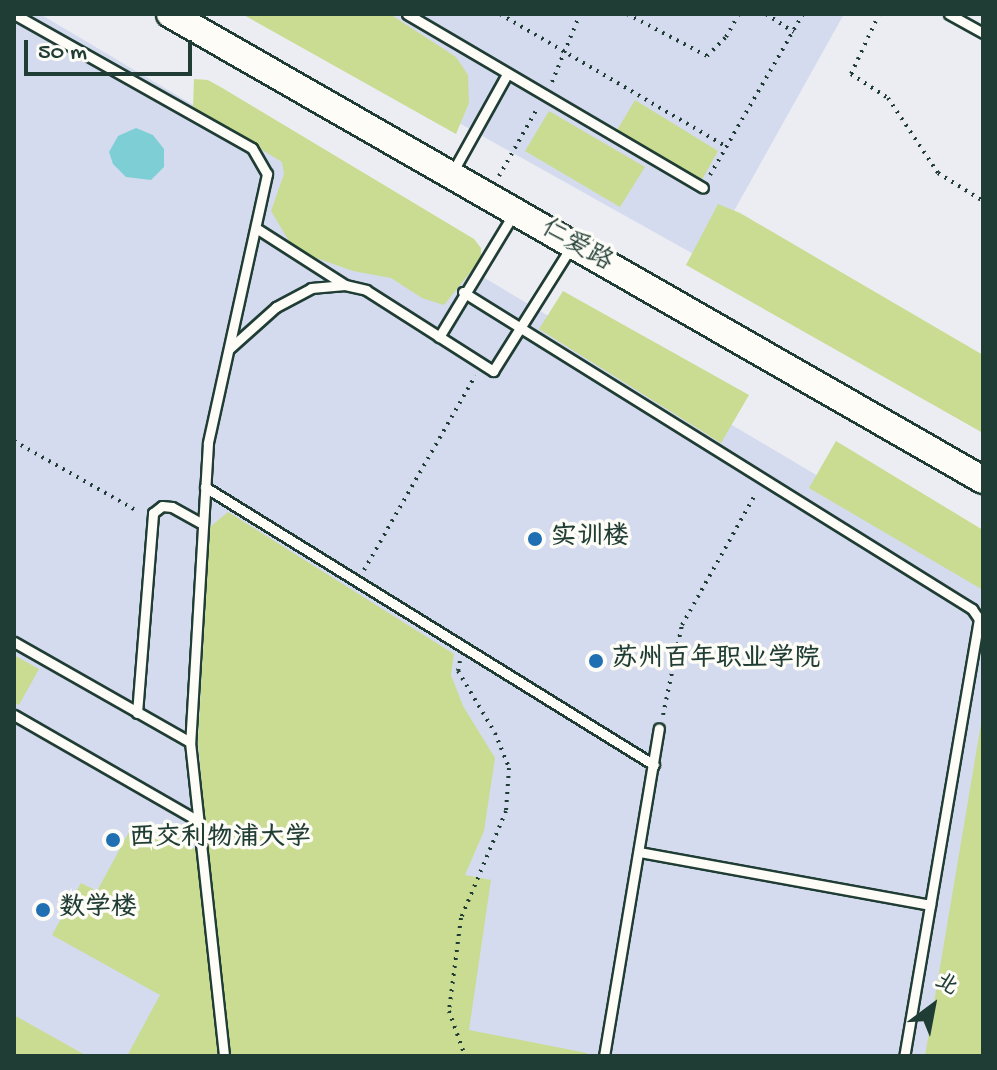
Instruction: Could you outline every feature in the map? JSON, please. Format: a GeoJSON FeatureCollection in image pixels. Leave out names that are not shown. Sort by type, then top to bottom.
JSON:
{"type":"FeatureCollection","features":[{"type":"Feature","properties":{"kind":"main road","name":"仁爱路"},"geometry":{"type":"LineString","coordinates":[[170,14],[983,480]]}},
{"type":"Feature","properties":{"kind":"lane"},"geometry":{"type":"LineString","coordinates":[[14,14],[252,148],[267,174],[208,443],[190,742],[224,1056]]}},
{"type":"Feature","properties":{"kind":"lane"},"geometry":{"type":"LineString","coordinates":[[407,14],[703,188]]}},
{"type":"Feature","properties":{"kind":"lane"},"geometry":{"type":"LineString","coordinates":[[949,14],[983,33]]}},
{"type":"Feature","properties":{"kind":"lane"},"geometry":{"type":"LineString","coordinates":[[451,175],[507,74]]}},
{"type":"Feature","properties":{"kind":"lane"},"geometry":{"type":"LineString","coordinates":[[439,337],[463,292],[515,212]]}},
{"type":"Feature","properties":{"kind":"lane"},"geometry":{"type":"LineString","coordinates":[[256,228],[345,285]]}},
{"type":"Feature","properties":{"kind":"lane"},"geometry":{"type":"LineString","coordinates":[[229,349],[287,301],[311,288],[345,285],[366,290],[493,371],[572,245]]}},
{"type":"Feature","properties":{"kind":"lane"},"geometry":{"type":"LineString","coordinates":[[463,292],[972,609],[979,619],[904,1056]]}},
{"type":"Feature","properties":{"kind":"lane"},"geometry":{"type":"LineString","coordinates":[[205,487],[654,765]]}},
{"type":"Feature","properties":{"kind":"lane"},"geometry":{"type":"LineString","coordinates":[[137,713],[153,513],[162,506],[172,507],[203,524]]}},
{"type":"Feature","properties":{"kind":"lane"},"geometry":{"type":"LineString","coordinates":[[14,642],[190,742]]}},
{"type":"Feature","properties":{"kind":"lane"},"geometry":{"type":"LineString","coordinates":[[14,715],[198,821]]}},
{"type":"Feature","properties":{"kind":"lane"},"geometry":{"type":"LineString","coordinates":[[604,1056],[659,729]]}},
{"type":"Feature","properties":{"kind":"lane"},"geometry":{"type":"LineString","coordinates":[[639,852],[930,905]]}},
{"type":"Feature","properties":{"kind":"path"},"geometry":{"type":"LineString","coordinates":[[500,14],[727,147]]}},
{"type":"Feature","properties":{"kind":"path"},"geometry":{"type":"LineString","coordinates":[[627,14],[707,56],[726,37],[739,14]]}},
{"type":"Feature","properties":{"kind":"path"},"geometry":{"type":"LineString","coordinates":[[766,14],[794,32]]}},
{"type":"Feature","properties":{"kind":"path"},"geometry":{"type":"LineString","coordinates":[[703,188],[803,14]]}},
{"type":"Feature","properties":{"kind":"path"},"geometry":{"type":"LineString","coordinates":[[879,14],[851,74],[888,98],[938,173],[983,201]]}},
{"type":"Feature","properties":{"kind":"path"},"geometry":{"type":"LineString","coordinates":[[357,582],[482,364]]}},
{"type":"Feature","properties":{"kind":"path"},"geometry":{"type":"LineString","coordinates":[[14,441],[152,520]]}},
{"type":"Feature","properties":{"kind":"path"},"geometry":{"type":"LineString","coordinates":[[659,729],[682,625],[764,479]]}},
{"type":"Feature","properties":{"kind":"path"},"geometry":{"type":"LineString","coordinates":[[462,647],[458,671],[495,733],[509,768],[506,811],[461,918],[449,1011],[465,1056]]}},
{"type":"Feature","properties":{"kind":"shaded area","name":"苏州百年职业学院"},"geometry":{"type":"Polygon","coordinates":[[[14,14],[40,14],[983,574],[983,1056],[14,1056],[14,14]]]}},
{"type":"Feature","properties":{"kind":"shaded area"},"geometry":{"type":"Polygon","coordinates":[[[264,14],[844,14],[706,261],[264,14]]]}},
{"type":"Feature","properties":{"kind":"green space"},"geometry":{"type":"Polygon","coordinates":[[[242,14],[390,14],[456,57],[468,75],[469,103],[456,134],[242,14]]]}},
{"type":"Feature","properties":{"kind":"green space"},"geometry":{"type":"Polygon","coordinates":[[[194,79],[208,80],[224,89],[474,239],[481,248],[481,259],[444,305],[422,298],[391,278],[353,271],[305,254],[289,241],[271,211],[284,174],[282,162],[193,108],[194,79]]]}},
{"type":"Feature","properties":{"kind":"green space"},"geometry":{"type":"Polygon","coordinates":[[[635,100],[718,151],[700,183],[616,132],[635,100]]]}},
{"type":"Feature","properties":{"kind":"green space"},"geometry":{"type":"Polygon","coordinates":[[[549,111],[645,167],[620,207],[525,151],[549,111]]]}},
{"type":"Feature","properties":{"kind":"green space"},"geometry":{"type":"Polygon","coordinates":[[[718,204],[740,213],[983,355],[983,433],[686,265],[718,204]]]}},
{"type":"Feature","properties":{"kind":"green space"},"geometry":{"type":"Polygon","coordinates":[[[563,291],[749,395],[721,443],[539,329],[563,291]]]}},
{"type":"Feature","properties":{"kind":"green space"},"geometry":{"type":"Polygon","coordinates":[[[836,441],[983,530],[983,590],[809,488],[836,441]]]}},
{"type":"Feature","properties":{"kind":"green space"},"geometry":{"type":"Polygon","coordinates":[[[228,512],[454,654],[451,675],[463,706],[495,758],[484,831],[465,875],[491,880],[469,1030],[587,1053],[587,1056],[127,1056],[160,995],[52,935],[81,883],[97,891],[134,823],[162,839],[169,831],[195,849],[206,834],[198,741],[210,527],[228,512]]]}},
{"type":"Feature","properties":{"kind":"green space"},"geometry":{"type":"Polygon","coordinates":[[[14,655],[39,669],[19,705],[14,703],[14,655]]]}},
{"type":"Feature","properties":{"kind":"green space"},"geometry":{"type":"Polygon","coordinates":[[[983,712],[983,1056],[925,1056],[983,712]]]}},
{"type":"Feature","properties":{"kind":"green space"},"geometry":{"type":"Polygon","coordinates":[[[14,1015],[87,1056],[14,1056],[14,1015]]]}},
{"type":"Feature","properties":{"kind":"water"},"geometry":{"type":"Polygon","coordinates":[[[136,128],[153,135],[164,149],[164,167],[151,180],[126,177],[113,164],[109,152],[118,136],[136,128]]]}},
{"type":"Feature","properties":{"kind":"place","name":"实训楼"},"geometry":{"type":"Point","coordinates":[535,539]}},
{"type":"Feature","properties":{"kind":"place","name":"苏州百年职业学院"},"geometry":{"type":"Point","coordinates":[596,661]}},
{"type":"Feature","properties":{"kind":"place","name":"西交利物浦大学"},"geometry":{"type":"Point","coordinates":[113,840]}},
{"type":"Feature","properties":{"kind":"place","name":"数学楼"},"geometry":{"type":"Point","coordinates":[43,910]}}]}
